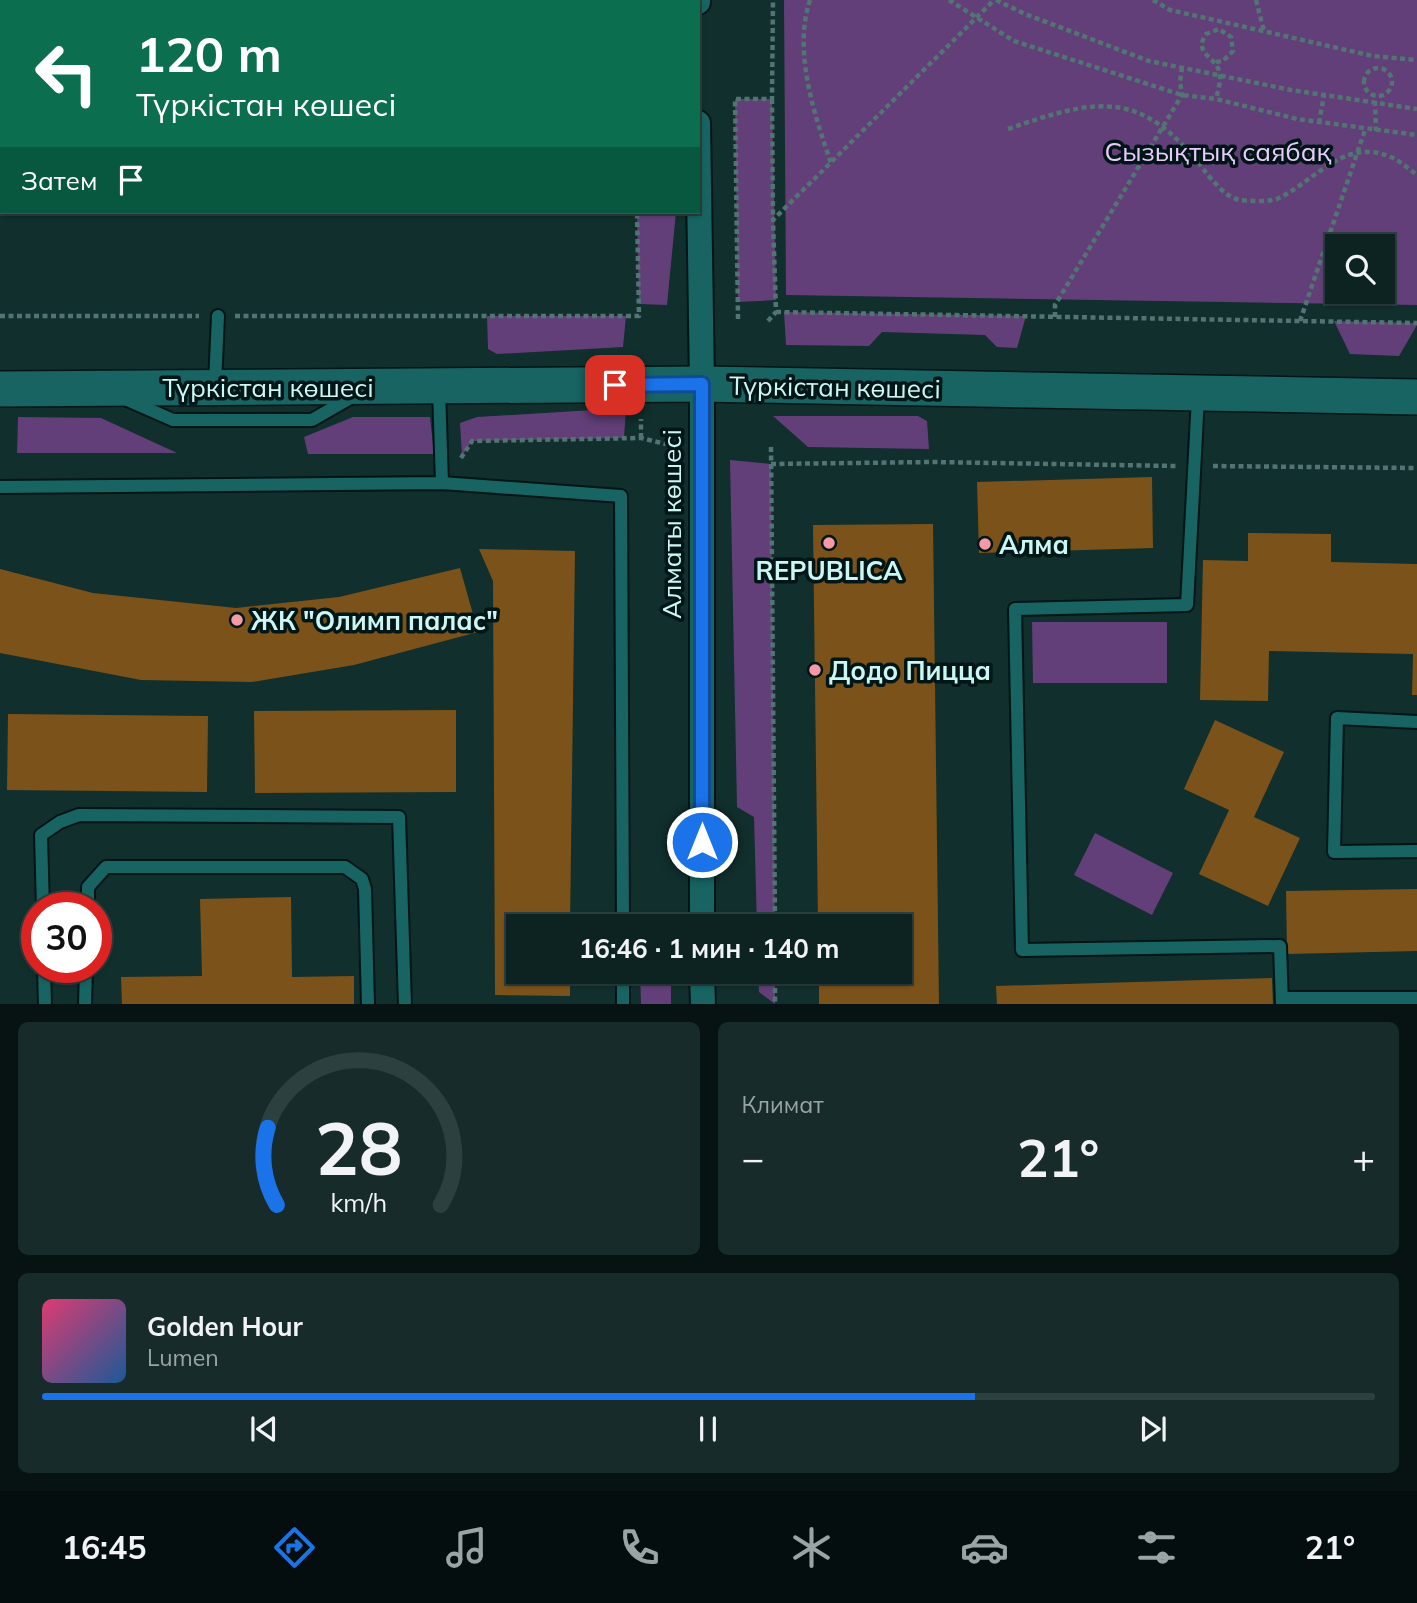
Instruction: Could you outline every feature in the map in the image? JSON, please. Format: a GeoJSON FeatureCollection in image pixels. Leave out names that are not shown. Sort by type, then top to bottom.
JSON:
{"type":"FeatureCollection","features":[{"type":"Feature","properties":{"kind":"main road","name":"Түркістан көшесі"},"geometry":{"type":"LineString","coordinates":[[0,389],[702,384],[1417,397]]}},
{"type":"Feature","properties":{"kind":"street","name":"Алматы көшесі"},"geometry":{"type":"LineString","coordinates":[[699,214],[702,914]]}},
{"type":"Feature","properties":{"kind":"street"},"geometry":{"type":"LineString","coordinates":[[702,984],[703,1004]]}},
{"type":"Feature","properties":{"kind":"lane"},"geometry":{"type":"LineString","coordinates":[[215,388],[218,316]]}},
{"type":"Feature","properties":{"kind":"lane"},"geometry":{"type":"LineString","coordinates":[[439,386],[442,483]]}},
{"type":"Feature","properties":{"kind":"lane"},"geometry":{"type":"LineString","coordinates":[[102,388],[173,420],[298,420],[312,419],[369,387]]}},
{"type":"Feature","properties":{"kind":"lane"},"geometry":{"type":"LineString","coordinates":[[1198,393],[1187,606],[1015,609],[1022,950],[1280,946],[1282,1001],[1417,998]]}},
{"type":"Feature","properties":{"kind":"lane"},"geometry":{"type":"LineString","coordinates":[[0,487],[442,483],[621,496],[623,914]]}},
{"type":"Feature","properties":{"kind":"lane"},"geometry":{"type":"LineString","coordinates":[[1417,722],[1337,718],[1334,852],[1417,851]]}},
{"type":"Feature","properties":{"kind":"lane"},"geometry":{"type":"LineString","coordinates":[[43,892],[41,835],[60,822],[79,815],[399,817],[405,1004]]}},
{"type":"Feature","properties":{"kind":"lane"},"geometry":{"type":"LineString","coordinates":[[88,892],[88,887],[106,867],[345,867],[362,879],[365,889],[368,1004]]}},
{"type":"Feature","properties":{"kind":"lane"},"geometry":{"type":"LineString","coordinates":[[44,983],[45,1004]]}},
{"type":"Feature","properties":{"kind":"lane"},"geometry":{"type":"LineString","coordinates":[[85,1004],[86,983]]}},
{"type":"Feature","properties":{"kind":"lane"},"geometry":{"type":"LineString","coordinates":[[623,984],[623,1004]]}},
{"type":"Feature","properties":{"kind":"path"},"geometry":{"type":"LineString","coordinates":[[768,321],[776,312],[773,0]]}},
{"type":"Feature","properties":{"kind":"path"},"geometry":{"type":"LineString","coordinates":[[810,0],[802,24],[810,87],[817,122],[831,163]]}},
{"type":"Feature","properties":{"kind":"path"},"geometry":{"type":"LineString","coordinates":[[949,0],[976,20],[1014,41],[1182,95],[1216,99],[1319,123],[1417,135]]}},
{"type":"Feature","properties":{"kind":"path"},"geometry":{"type":"LineString","coordinates":[[774,220],[995,0],[1149,61],[1324,95],[1376,100],[1417,109]]}},
{"type":"Feature","properties":{"kind":"path"},"geometry":{"type":"LineString","coordinates":[[1153,0],[1170,10],[1381,57],[1417,60]]}},
{"type":"Feature","properties":{"kind":"path"},"geometry":{"type":"LineString","coordinates":[[1256,0],[1264,31]]}},
{"type":"Feature","properties":{"kind":"path"},"geometry":{"type":"LineString","coordinates":[[1226,32],[1228,23]]}},
{"type":"Feature","properties":{"kind":"path"},"geometry":{"type":"LineString","coordinates":[[1212,30],[1226,32],[1231,37],[1233,51],[1223,61],[1216,62],[1204,55],[1202,40],[1212,30]]}},
{"type":"Feature","properties":{"kind":"path"},"geometry":{"type":"LineString","coordinates":[[1380,68],[1381,57]]}},
{"type":"Feature","properties":{"kind":"path"},"geometry":{"type":"LineString","coordinates":[[1216,62],[1221,75],[1216,99]]}},
{"type":"Feature","properties":{"kind":"path"},"geometry":{"type":"LineString","coordinates":[[1055,317],[1055,305],[1182,95],[1182,68]]}},
{"type":"Feature","properties":{"kind":"path"},"geometry":{"type":"LineString","coordinates":[[1376,100],[1384,96],[1393,84],[1387,71],[1380,68],[1373,69],[1364,81],[1376,100],[1376,131]]}},
{"type":"Feature","properties":{"kind":"path"},"geometry":{"type":"LineString","coordinates":[[1319,123],[1324,95]]}},
{"type":"Feature","properties":{"kind":"path"},"geometry":{"type":"LineString","coordinates":[[738,319],[735,99],[772,99]]}},
{"type":"Feature","properties":{"kind":"path"},"geometry":{"type":"LineString","coordinates":[[1007,129],[1053,113],[1101,104],[1138,110],[1183,142],[1214,184],[1237,200],[1274,200],[1339,156],[1357,151],[1391,157],[1417,175]]}},
{"type":"Feature","properties":{"kind":"path"},"geometry":{"type":"LineString","coordinates":[[1300,321],[1365,130]]}},
{"type":"Feature","properties":{"kind":"path"},"geometry":{"type":"LineString","coordinates":[[0,316],[639,316],[638,214]]}},
{"type":"Feature","properties":{"kind":"path"},"geometry":{"type":"LineString","coordinates":[[776,312],[1417,323]]}},
{"type":"Feature","properties":{"kind":"path"},"geometry":{"type":"LineString","coordinates":[[641,419],[641,438]]}},
{"type":"Feature","properties":{"kind":"path"},"geometry":{"type":"LineString","coordinates":[[442,467],[458,462],[472,441],[641,438],[670,445]]}},
{"type":"Feature","properties":{"kind":"path"},"geometry":{"type":"LineString","coordinates":[[771,447],[775,914]]}},
{"type":"Feature","properties":{"kind":"path"},"geometry":{"type":"LineString","coordinates":[[771,464],[933,462],[1417,468]]}},
{"type":"Feature","properties":{"kind":"path"},"geometry":{"type":"LineString","coordinates":[[775,984],[775,1004]]}},
{"type":"Feature","properties":{"kind":"green space","name":"Сызықтық саябақ"},"geometry":{"type":"Polygon","coordinates":[[[784,0],[1417,0],[1417,305],[1354,304],[1395,304],[1395,234],[1325,234],[1325,304],[786,295],[784,0]]]}},
{"type":"Feature","properties":{"kind":"green space"},"geometry":{"type":"Polygon","coordinates":[[[735,99],[772,99],[776,300],[738,302],[735,99]]]}},
{"type":"Feature","properties":{"kind":"green space"},"geometry":{"type":"Polygon","coordinates":[[[637,214],[676,214],[667,305],[639,304],[637,214]]]}},
{"type":"Feature","properties":{"kind":"green space"},"geometry":{"type":"Polygon","coordinates":[[[784,312],[1026,316],[1017,348],[997,347],[985,335],[882,332],[869,346],[786,345],[784,312]]]}},
{"type":"Feature","properties":{"kind":"green space"},"geometry":{"type":"Polygon","coordinates":[[[487,316],[626,316],[623,347],[497,354],[488,349],[487,316]]]}},
{"type":"Feature","properties":{"kind":"green space"},"geometry":{"type":"Polygon","coordinates":[[[1334,321],[1417,325],[1399,356],[1350,354],[1334,321]]]}},
{"type":"Feature","properties":{"kind":"green space"},"geometry":{"type":"Polygon","coordinates":[[[626,408],[624,438],[472,441],[462,456],[460,423],[477,417],[626,408]]]}},
{"type":"Feature","properties":{"kind":"green space"},"geometry":{"type":"Polygon","coordinates":[[[773,416],[918,416],[927,421],[929,449],[808,447],[773,416]]]}},
{"type":"Feature","properties":{"kind":"green space"},"geometry":{"type":"Polygon","coordinates":[[[18,417],[101,418],[177,453],[17,453],[18,417]]]}},
{"type":"Feature","properties":{"kind":"green space"},"geometry":{"type":"Polygon","coordinates":[[[353,417],[430,417],[434,454],[308,454],[304,437],[353,417]]]}},
{"type":"Feature","properties":{"kind":"green space"},"geometry":{"type":"Polygon","coordinates":[[[730,460],[771,464],[775,914],[757,914],[754,817],[737,807],[730,460]]]}},
{"type":"Feature","properties":{"kind":"green space"},"geometry":{"type":"Polygon","coordinates":[[[1032,622],[1167,622],[1167,683],[1033,683],[1032,622]]]}},
{"type":"Feature","properties":{"kind":"green space"},"geometry":{"type":"Polygon","coordinates":[[[1095,833],[1173,873],[1152,915],[1074,875],[1095,833]]]}},
{"type":"Feature","properties":{"kind":"green space"},"geometry":{"type":"Polygon","coordinates":[[[640,984],[671,984],[671,1004],[641,1004],[640,984]]]}},
{"type":"Feature","properties":{"kind":"green space"},"geometry":{"type":"Polygon","coordinates":[[[759,984],[775,984],[775,1004],[759,992],[759,984]]]}},
{"type":"Feature","properties":{"kind":"building"},"geometry":{"type":"Polygon","coordinates":[[[1152,477],[1153,548],[979,553],[977,482],[1152,477]]]}},
{"type":"Feature","properties":{"kind":"building"},"geometry":{"type":"Polygon","coordinates":[[[933,524],[939,1004],[819,1004],[819,984],[912,984],[912,914],[818,914],[813,525],[933,524]]]}},
{"type":"Feature","properties":{"kind":"building"},"geometry":{"type":"Polygon","coordinates":[[[1248,533],[1331,534],[1331,562],[1417,564],[1417,695],[1412,695],[1413,654],[1269,651],[1268,701],[1200,700],[1203,560],[1248,561],[1248,533]]]}},
{"type":"Feature","properties":{"kind":"building"},"geometry":{"type":"Polygon","coordinates":[[[479,549],[575,551],[570,914],[506,914],[506,984],[570,984],[570,996],[495,995],[493,581],[479,549]]]}},
{"type":"Feature","properties":{"kind":"building","name":"ЖК \"Олимп палас\""},"geometry":{"type":"Polygon","coordinates":[[[460,568],[478,632],[354,665],[252,682],[141,680],[0,653],[0,569],[93,593],[236,608],[339,597],[460,568]]]}},
{"type":"Feature","properties":{"kind":"building"},"geometry":{"type":"Polygon","coordinates":[[[456,710],[456,792],[255,793],[254,711],[456,710]]]}},
{"type":"Feature","properties":{"kind":"building"},"geometry":{"type":"Polygon","coordinates":[[[8,714],[208,716],[207,792],[7,790],[8,714]]]}},
{"type":"Feature","properties":{"kind":"building"},"geometry":{"type":"Polygon","coordinates":[[[1215,720],[1284,752],[1254,817],[1300,838],[1268,906],[1199,874],[1229,810],[1184,789],[1215,720]]]}},
{"type":"Feature","properties":{"kind":"building"},"geometry":{"type":"Polygon","coordinates":[[[1417,889],[1417,951],[1287,954],[1286,891],[1417,889]]]}},
{"type":"Feature","properties":{"kind":"building"},"geometry":{"type":"Polygon","coordinates":[[[291,897],[292,977],[354,976],[354,1004],[122,1004],[121,977],[202,976],[200,899],[291,897]]]}},
{"type":"Feature","properties":{"kind":"building"},"geometry":{"type":"Polygon","coordinates":[[[1272,978],[1273,1004],[997,1004],[996,986],[1272,978]]]}},
{"type":"Feature","properties":{"kind":"place","name":"REPUBLICA"},"geometry":{"type":"Point","coordinates":[829,543]}},
{"type":"Feature","properties":{"kind":"place","name":"Алма"},"geometry":{"type":"Point","coordinates":[985,544]}},
{"type":"Feature","properties":{"kind":"place","name":"ЖК \"Олимп палас\""},"geometry":{"type":"Point","coordinates":[237,620]}},
{"type":"Feature","properties":{"kind":"place","name":"Додо Пицца"},"geometry":{"type":"Point","coordinates":[815,670]}},
{"type":"Feature","properties":{"kind":"route"},"geometry":{"type":"LineString","coordinates":[[615,385],[702,384],[702,842]]}}]}
